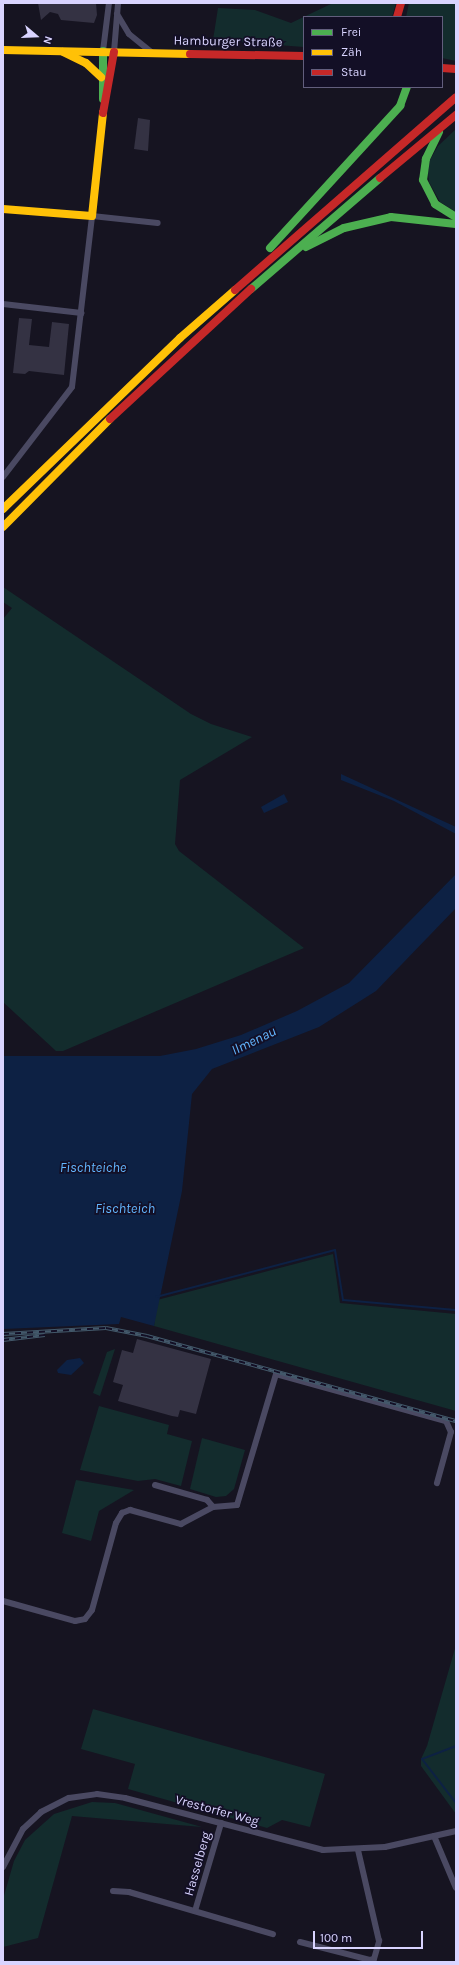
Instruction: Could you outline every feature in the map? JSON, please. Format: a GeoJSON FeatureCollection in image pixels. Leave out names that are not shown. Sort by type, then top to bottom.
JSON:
{"type":"FeatureCollection","features":[{"type":"Feature","properties":{"kind":"main road"},"geometry":{"type":"LineString","coordinates":[[397,16],[401,3]]}},
{"type":"Feature","properties":{"kind":"main road"},"geometry":{"type":"LineString","coordinates":[[402,16],[405,3]]}},
{"type":"Feature","properties":{"kind":"main road","name":"Hamburger Straße"},"geometry":{"type":"LineString","coordinates":[[3,50],[303,56]]}},
{"type":"Feature","properties":{"kind":"main road"},"geometry":{"type":"LineString","coordinates":[[61,51],[86,62],[101,77]]}},
{"type":"Feature","properties":{"kind":"main road"},"geometry":{"type":"LineString","coordinates":[[102,51],[101,77],[104,104]]}},
{"type":"Feature","properties":{"kind":"main road"},"geometry":{"type":"LineString","coordinates":[[3,209],[92,216],[104,104],[114,52]]}},
{"type":"Feature","properties":{"kind":"main road"},"geometry":{"type":"LineString","coordinates":[[443,68],[456,69]]}},
{"type":"Feature","properties":{"kind":"main road"},"geometry":{"type":"LineString","coordinates":[[230,292],[400,106],[407,88]]}},
{"type":"Feature","properties":{"kind":"main road"},"geometry":{"type":"LineString","coordinates":[[3,510],[129,384],[230,292],[456,97]]}},
{"type":"Feature","properties":{"kind":"main road"},"geometry":{"type":"LineString","coordinates":[[3,527],[137,392],[289,255],[456,115]]}},
{"type":"Feature","properties":{"kind":"main road"},"geometry":{"type":"LineString","coordinates":[[442,126],[426,159],[423,180],[435,204],[456,217]]}},
{"type":"Feature","properties":{"kind":"main road"},"geometry":{"type":"LineString","coordinates":[[289,255],[344,228],[374,219],[404,217],[456,224]]}},
{"type":"Feature","properties":{"kind":"street"},"geometry":{"type":"LineString","coordinates":[[102,51],[109,3]]}},
{"type":"Feature","properties":{"kind":"street"},"geometry":{"type":"LineString","coordinates":[[114,52],[118,3]]}},
{"type":"Feature","properties":{"kind":"street"},"geometry":{"type":"LineString","coordinates":[[117,14],[129,34],[151,52]]}},
{"type":"Feature","properties":{"kind":"street"},"geometry":{"type":"LineString","coordinates":[[3,477],[72,387],[92,216],[158,223]]}},
{"type":"Feature","properties":{"kind":"street"},"geometry":{"type":"LineString","coordinates":[[3,304],[81,313]]}},
{"type":"Feature","properties":{"kind":"street"},"geometry":{"type":"LineString","coordinates":[[3,1601],[80,1621],[92,1610],[116,1524],[122,1513],[130,1510],[181,1524],[213,1506],[237,1505],[276,1374],[446,1422],[451,1432],[437,1483]]}},
{"type":"Feature","properties":{"kind":"street"},"geometry":{"type":"LineString","coordinates":[[155,1485],[207,1500],[213,1506]]}},
{"type":"Feature","properties":{"kind":"street","name":"Vrestorfer Weg"},"geometry":{"type":"LineString","coordinates":[[3,1867],[15,1840],[33,1818],[56,1803],[83,1795],[110,1794],[323,1850],[358,1850],[456,1831]]}},
{"type":"Feature","properties":{"kind":"street","name":"Hasselberg"},"geometry":{"type":"LineString","coordinates":[[195,1911],[221,1823]]}},
{"type":"Feature","properties":{"kind":"street"},"geometry":{"type":"LineString","coordinates":[[434,1836],[456,1888]]}},
{"type":"Feature","properties":{"kind":"street"},"geometry":{"type":"LineString","coordinates":[[300,1942],[370,1960],[374,1959],[379,1941],[358,1850]]}},
{"type":"Feature","properties":{"kind":"street","name":"Hasselberg"},"geometry":{"type":"LineString","coordinates":[[112,1891],[130,1892],[273,1934]]}},
{"type":"Feature","properties":{"kind":"green space"},"geometry":{"type":"Polygon","coordinates":[[[333,3],[396,3],[392,16],[306,16],[333,3]]]}},
{"type":"Feature","properties":{"kind":"green space"},"geometry":{"type":"Polygon","coordinates":[[[409,3],[456,3],[456,61],[443,58],[443,16],[406,16],[409,3]]]}},
{"type":"Feature","properties":{"kind":"green space"},"geometry":{"type":"Polygon","coordinates":[[[218,8],[255,10],[291,23],[303,17],[303,47],[213,40],[218,8]]]}},
{"type":"Feature","properties":{"kind":"green space"},"geometry":{"type":"Polygon","coordinates":[[[456,129],[456,212],[440,202],[429,182],[428,173],[430,160],[438,146],[456,129]]]}},
{"type":"Feature","properties":{"kind":"green space"},"geometry":{"type":"Polygon","coordinates":[[[3,587],[191,714],[211,724],[252,737],[180,780],[175,844],[179,851],[304,948],[63,1051],[56,1051],[3,1002],[3,619],[12,608],[3,602],[3,587]]]}},
{"type":"Feature","properties":{"kind":"green space"},"geometry":{"type":"Polygon","coordinates":[[[191,1093],[157,1300],[333,1254],[340,1303],[456,1314],[456,1411],[154,1326],[155,1317],[121,1316],[191,1093]]]}},
{"type":"Feature","properties":{"kind":"green space"},"geometry":{"type":"Polygon","coordinates":[[[115,1349],[100,1396],[93,1393],[107,1352],[115,1349]]]}},
{"type":"Feature","properties":{"kind":"green space"},"geometry":{"type":"Polygon","coordinates":[[[99,1406],[169,1425],[167,1434],[192,1441],[181,1486],[155,1479],[138,1481],[80,1470],[99,1406]]]}},
{"type":"Feature","properties":{"kind":"green space"},"geometry":{"type":"Polygon","coordinates":[[[202,1438],[245,1450],[234,1489],[226,1496],[216,1497],[190,1489],[202,1438]]]}},
{"type":"Feature","properties":{"kind":"green space"},"geometry":{"type":"Polygon","coordinates":[[[76,1480],[134,1490],[99,1511],[91,1541],[62,1533],[76,1480]]]}},
{"type":"Feature","properties":{"kind":"green space"},"geometry":{"type":"Polygon","coordinates":[[[456,1645],[456,1814],[421,1766],[421,1759],[427,1746],[456,1645]]]}},
{"type":"Feature","properties":{"kind":"green space"},"geometry":{"type":"Polygon","coordinates":[[[93,1709],[325,1774],[310,1827],[282,1820],[267,1828],[128,1789],[135,1764],[81,1749],[93,1709]]]}},
{"type":"Feature","properties":{"kind":"green space"},"geometry":{"type":"Polygon","coordinates":[[[92,1802],[115,1803],[202,1827],[72,1816],[38,1938],[3,1947],[3,1899],[14,1861],[25,1840],[54,1814],[92,1802]]]}},
{"type":"Feature","properties":{"kind":"water"},"geometry":{"type":"Polygon","coordinates":[[[341,774],[456,827],[456,834],[394,801],[341,780],[341,774]]]}},
{"type":"Feature","properties":{"kind":"water"},"geometry":{"type":"Polygon","coordinates":[[[284,794],[288,802],[264,813],[261,807],[284,794]]]}},
{"type":"Feature","properties":{"kind":"water","name":"Fischteiche"},"geometry":{"type":"Polygon","coordinates":[[[456,874],[456,908],[376,991],[319,1027],[212,1069],[192,1094],[182,1191],[154,1326],[121,1317],[119,1324],[3,1329],[3,1056],[160,1056],[196,1049],[241,1035],[297,1011],[349,983],[456,874]]]}},
{"type":"Feature","properties":{"kind":"water"},"geometry":{"type":"Polygon","coordinates":[[[80,1358],[84,1363],[71,1375],[58,1373],[57,1370],[67,1360],[80,1358]]]}},
{"type":"Feature","properties":{"kind":"building"},"geometry":{"type":"Polygon","coordinates":[[[38,3],[96,3],[97,15],[94,23],[61,20],[58,14],[50,12],[41,20],[38,3]]]}},
{"type":"Feature","properties":{"kind":"building"},"geometry":{"type":"Polygon","coordinates":[[[138,118],[150,120],[148,151],[134,149],[138,118]]]}},
{"type":"Feature","properties":{"kind":"building"},"geometry":{"type":"Polygon","coordinates":[[[19,318],[32,319],[29,345],[49,347],[52,322],[69,324],[64,375],[29,371],[25,374],[13,373],[19,318]]]}},
{"type":"Feature","properties":{"kind":"building"},"geometry":{"type":"Polygon","coordinates":[[[137,1339],[211,1359],[196,1414],[180,1410],[178,1417],[172,1416],[118,1401],[123,1385],[113,1382],[122,1350],[133,1353],[137,1339]]]}},
{"type":"Feature","properties":{"kind":"waterway"},"geometry":{"type":"LineString","coordinates":[[156,1297],[335,1250],[343,1300],[456,1310]]}},
{"type":"Feature","properties":{"kind":"waterway"},"geometry":{"type":"LineString","coordinates":[[456,1746],[422,1759],[456,1803]]}},
{"type":"Feature","properties":{"kind":"railway"},"geometry":{"type":"LineString","coordinates":[[3,1334],[106,1328],[147,1336],[456,1421]]}},
{"type":"Feature","properties":{"kind":"railway"},"geometry":{"type":"LineString","coordinates":[[3,1340],[45,1335]]}},
{"type":"Feature","properties":{"kind":"traffic: fast"},"geometry":{"type":"LineString","coordinates":[[103,51],[103,99]]}},
{"type":"Feature","properties":{"kind":"traffic: fast"},"geometry":{"type":"LineString","coordinates":[[270,248],[400,106],[407,88]]}},
{"type":"Feature","properties":{"kind":"traffic: fast"},"geometry":{"type":"LineString","coordinates":[[439,132],[426,159],[423,180],[435,204],[456,217]]}},
{"type":"Feature","properties":{"kind":"traffic: fast"},"geometry":{"type":"LineString","coordinates":[[251,289],[380,178]]}},
{"type":"Feature","properties":{"kind":"traffic: fast"},"geometry":{"type":"LineString","coordinates":[[306,247],[344,228],[391,217],[456,224]]}},
{"type":"Feature","properties":{"kind":"traffic: slow"},"geometry":{"type":"LineString","coordinates":[[3,50],[190,54]]}},
{"type":"Feature","properties":{"kind":"traffic: slow"},"geometry":{"type":"LineString","coordinates":[[63,52],[86,63],[101,77]]}},
{"type":"Feature","properties":{"kind":"traffic: slow"},"geometry":{"type":"LineString","coordinates":[[3,209],[92,216],[103,113]]}},
{"type":"Feature","properties":{"kind":"traffic: slow"},"geometry":{"type":"LineString","coordinates":[[3,509],[180,338],[235,290]]}},
{"type":"Feature","properties":{"kind":"traffic: slow"},"geometry":{"type":"LineString","coordinates":[[3,527],[110,419]]}},
{"type":"Feature","properties":{"kind":"traffic: jam"},"geometry":{"type":"LineString","coordinates":[[397,16],[401,3]]}},
{"type":"Feature","properties":{"kind":"traffic: jam"},"geometry":{"type":"LineString","coordinates":[[103,113],[114,52]]}},
{"type":"Feature","properties":{"kind":"traffic: jam"},"geometry":{"type":"LineString","coordinates":[[190,54],[303,56]]}},
{"type":"Feature","properties":{"kind":"traffic: jam"},"geometry":{"type":"LineString","coordinates":[[443,68],[456,69]]}},
{"type":"Feature","properties":{"kind":"traffic: jam"},"geometry":{"type":"LineString","coordinates":[[235,290],[456,97]]}},
{"type":"Feature","properties":{"kind":"traffic: jam"},"geometry":{"type":"LineString","coordinates":[[380,178],[456,115]]}},
{"type":"Feature","properties":{"kind":"traffic: jam"},"geometry":{"type":"LineString","coordinates":[[110,419],[251,289]]}},
{"type":"Feature","properties":{"kind":"water label","name":"Ilmenau"},"geometry":{"type":"Point","coordinates":[254,1041]}},
{"type":"Feature","properties":{"kind":"water label","name":"Fischteich"},"geometry":{"type":"Point","coordinates":[125,1209]}}]}
